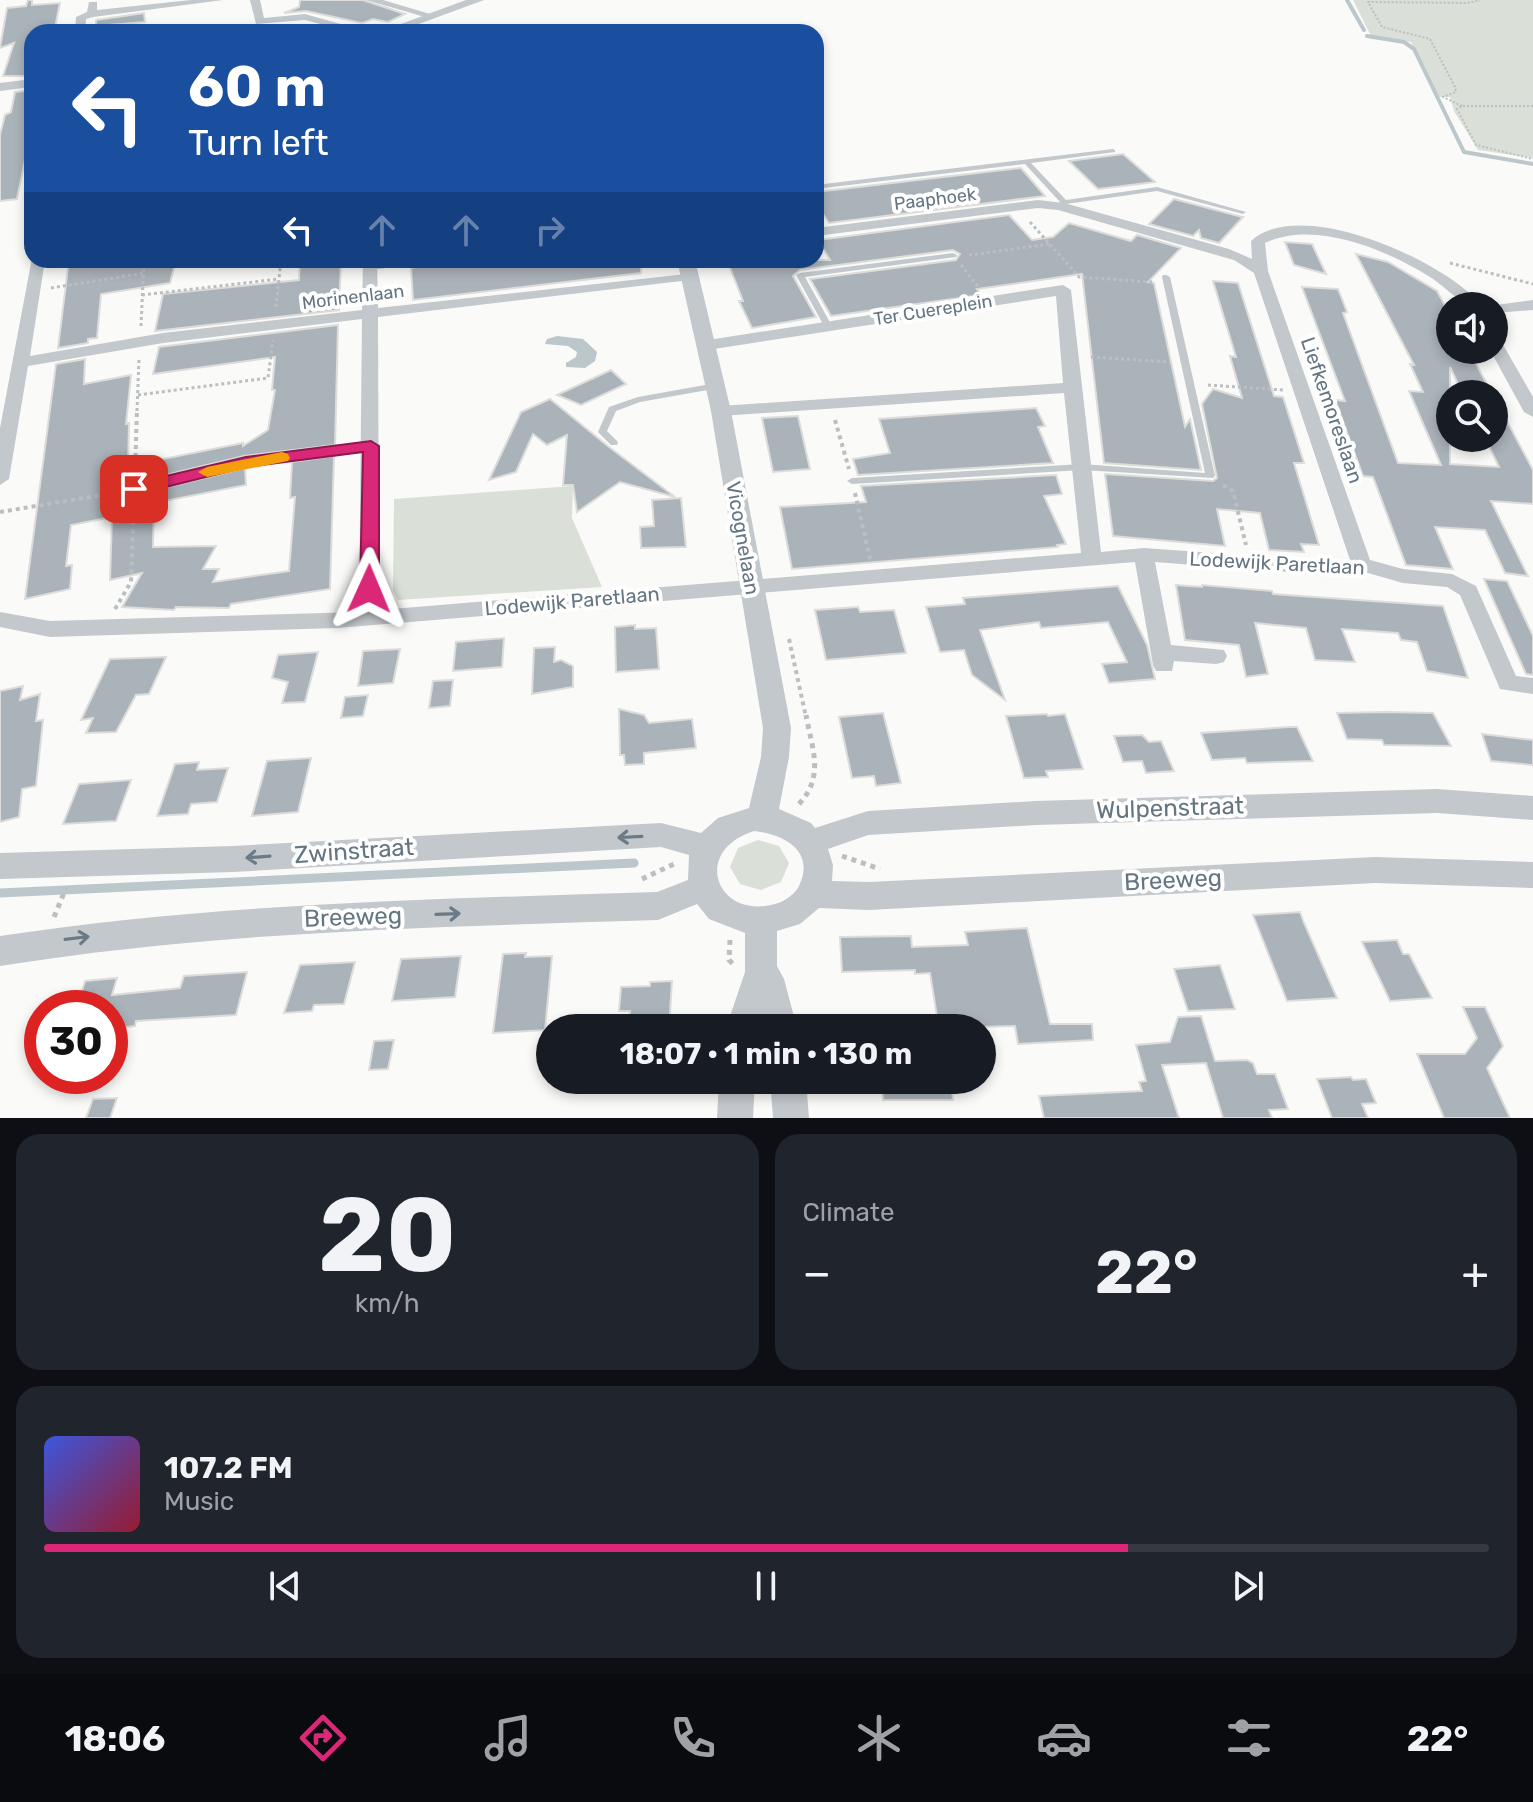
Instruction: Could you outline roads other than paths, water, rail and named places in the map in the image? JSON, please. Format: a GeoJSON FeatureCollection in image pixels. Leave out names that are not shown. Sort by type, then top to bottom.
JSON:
{"type":"FeatureCollection","features":[{"type":"Feature","properties":{"kind":"street"},"geometry":{"type":"LineString","coordinates":[[92,14],[94,0]]}},
{"type":"Feature","properties":{"kind":"street"},"geometry":{"type":"LineString","coordinates":[[81,24],[81,17],[92,14],[218,0]]}},
{"type":"Feature","properties":{"kind":"street"},"geometry":{"type":"LineString","coordinates":[[255,0],[260,22],[305,17],[333,24]]}},
{"type":"Feature","properties":{"kind":"street"},"geometry":{"type":"LineString","coordinates":[[371,0],[432,22]]}},
{"type":"Feature","properties":{"kind":"street"},"geometry":{"type":"LineString","coordinates":[[409,24],[432,22],[478,0]]}},
{"type":"Feature","properties":{"kind":"street"},"geometry":{"type":"LineString","coordinates":[[0,87],[24,84]]}},
{"type":"Feature","properties":{"kind":"street","name":"Paaphoek"},"geometry":{"type":"LineString","coordinates":[[824,231],[1038,204],[1061,204],[1239,257],[1261,271]]}},
{"type":"Feature","properties":{"kind":"street"},"geometry":{"type":"LineString","coordinates":[[1261,271],[1258,241],[1278,230],[1334,235],[1400,254],[1447,280],[1459,292]]}},
{"type":"Feature","properties":{"kind":"street"},"geometry":{"type":"LineString","coordinates":[[0,479],[37,268]]}},
{"type":"Feature","properties":{"kind":"street"},"geometry":{"type":"LineString","coordinates":[[369,618],[370,268]]}},
{"type":"Feature","properties":{"kind":"street","name":"Morinenlaan"},"geometry":{"type":"LineString","coordinates":[[22,362],[140,341],[372,315],[688,268]]}},
{"type":"Feature","properties":{"kind":"street","name":"Vicognelaan"},"geometry":{"type":"LineString","coordinates":[[688,268],[708,345],[777,728],[775,757],[762,818]]}},
{"type":"Feature","properties":{"kind":"street","name":"Liefkemoreslaan"},"geometry":{"type":"LineString","coordinates":[[1261,271],[1361,564]]}},
{"type":"Feature","properties":{"kind":"street","name":"Ter Cuereplein"},"geometry":{"type":"LineString","coordinates":[[708,345],[1063,290],[1092,559]]}},
{"type":"Feature","properties":{"kind":"street"},"geometry":{"type":"LineString","coordinates":[[1508,307],[1533,305]]}},
{"type":"Feature","properties":{"kind":"street"},"geometry":{"type":"LineString","coordinates":[[1506,364],[1533,412]]}},
{"type":"Feature","properties":{"kind":"street"},"geometry":{"type":"LineString","coordinates":[[718,398],[1072,387]]}},
{"type":"Feature","properties":{"kind":"street"},"geometry":{"type":"LineString","coordinates":[[1144,555],[1163,658],[1216,656]]}},
{"type":"Feature","properties":{"kind":"street","name":"Lodewijk Paretlaan"},"geometry":{"type":"LineString","coordinates":[[0,619],[42,629],[369,618],[1144,555],[1338,569],[1361,564],[1403,576],[1452,581],[1469,591],[1508,683],[1533,686]]}},
{"type":"Feature","properties":{"kind":"street","name":"Wulpenstraat"},"geometry":{"type":"LineString","coordinates":[[811,842],[868,823],[1051,812],[1437,801],[1533,808]]}},
{"type":"Feature","properties":{"kind":"street"},"geometry":{"type":"LineString","coordinates":[[762,818],[788,824],[811,842],[819,859],[819,870],[812,894],[791,913],[761,921],[729,913],[713,901],[704,887],[700,870],[706,847],[732,824],[762,818]]}},
{"type":"Feature","properties":{"kind":"street","name":"Zwinstraat"},"geometry":{"type":"LineString","coordinates":[[0,866],[233,859],[661,835],[706,847]]}},
{"type":"Feature","properties":{"kind":"street","name":"Breeweg"},"geometry":{"type":"LineString","coordinates":[[812,894],[869,896],[1375,870],[1533,875]]}},
{"type":"Feature","properties":{"kind":"street","name":"Breeweg"},"geometry":{"type":"LineString","coordinates":[[0,951],[54,941],[219,922],[658,906],[704,887]]}},
{"type":"Feature","properties":{"kind":"street"},"geometry":{"type":"LineString","coordinates":[[748,1014],[761,972],[761,921]]}},
{"type":"Feature","properties":{"kind":"street"},"geometry":{"type":"LineString","coordinates":[[761,972],[768,979],[777,1014]]}},
{"type":"Feature","properties":{"kind":"street"},"geometry":{"type":"LineString","coordinates":[[735,1118],[736,1094]]}},
{"type":"Feature","properties":{"kind":"street"},"geometry":{"type":"LineString","coordinates":[[789,1094],[791,1118]]}},
{"type":"Feature","properties":{"kind":"lane","name":"Paaphoek"},"geometry":{"type":"LineString","coordinates":[[824,186],[1113,151]]}},
{"type":"Feature","properties":{"kind":"lane"},"geometry":{"type":"LineString","coordinates":[[1026,161],[1061,204]]}},
{"type":"Feature","properties":{"kind":"lane","name":"Paaphoek"},"geometry":{"type":"LineString","coordinates":[[1061,204],[1157,189],[1243,212]]}},
{"type":"Feature","properties":{"kind":"lane"},"geometry":{"type":"LineString","coordinates":[[828,326],[800,275],[953,255]]}},
{"type":"Feature","properties":{"kind":"lane"},"geometry":{"type":"LineString","coordinates":[[852,481],[1082,467],[1210,476],[1166,280]]}},
{"type":"Feature","properties":{"kind":"lane"},"geometry":{"type":"LineString","coordinates":[[614,443],[602,432],[612,409],[638,400],[718,398]]}},
{"type":"Feature","properties":{"kind":"lane"},"geometry":{"type":"LineString","coordinates":[[134,489],[246,462],[371,446]]}},
{"type":"Feature","properties":{"kind":"waterway"},"geometry":{"type":"LineString","coordinates":[[1347,0],[1364,30]]}},
{"type":"Feature","properties":{"kind":"waterway"},"geometry":{"type":"LineString","coordinates":[[1367,36],[1404,42],[1414,49],[1464,152],[1533,164]]}},
{"type":"Feature","properties":{"kind":"waterway"},"geometry":{"type":"LineString","coordinates":[[0,893],[634,863]]}}]}
